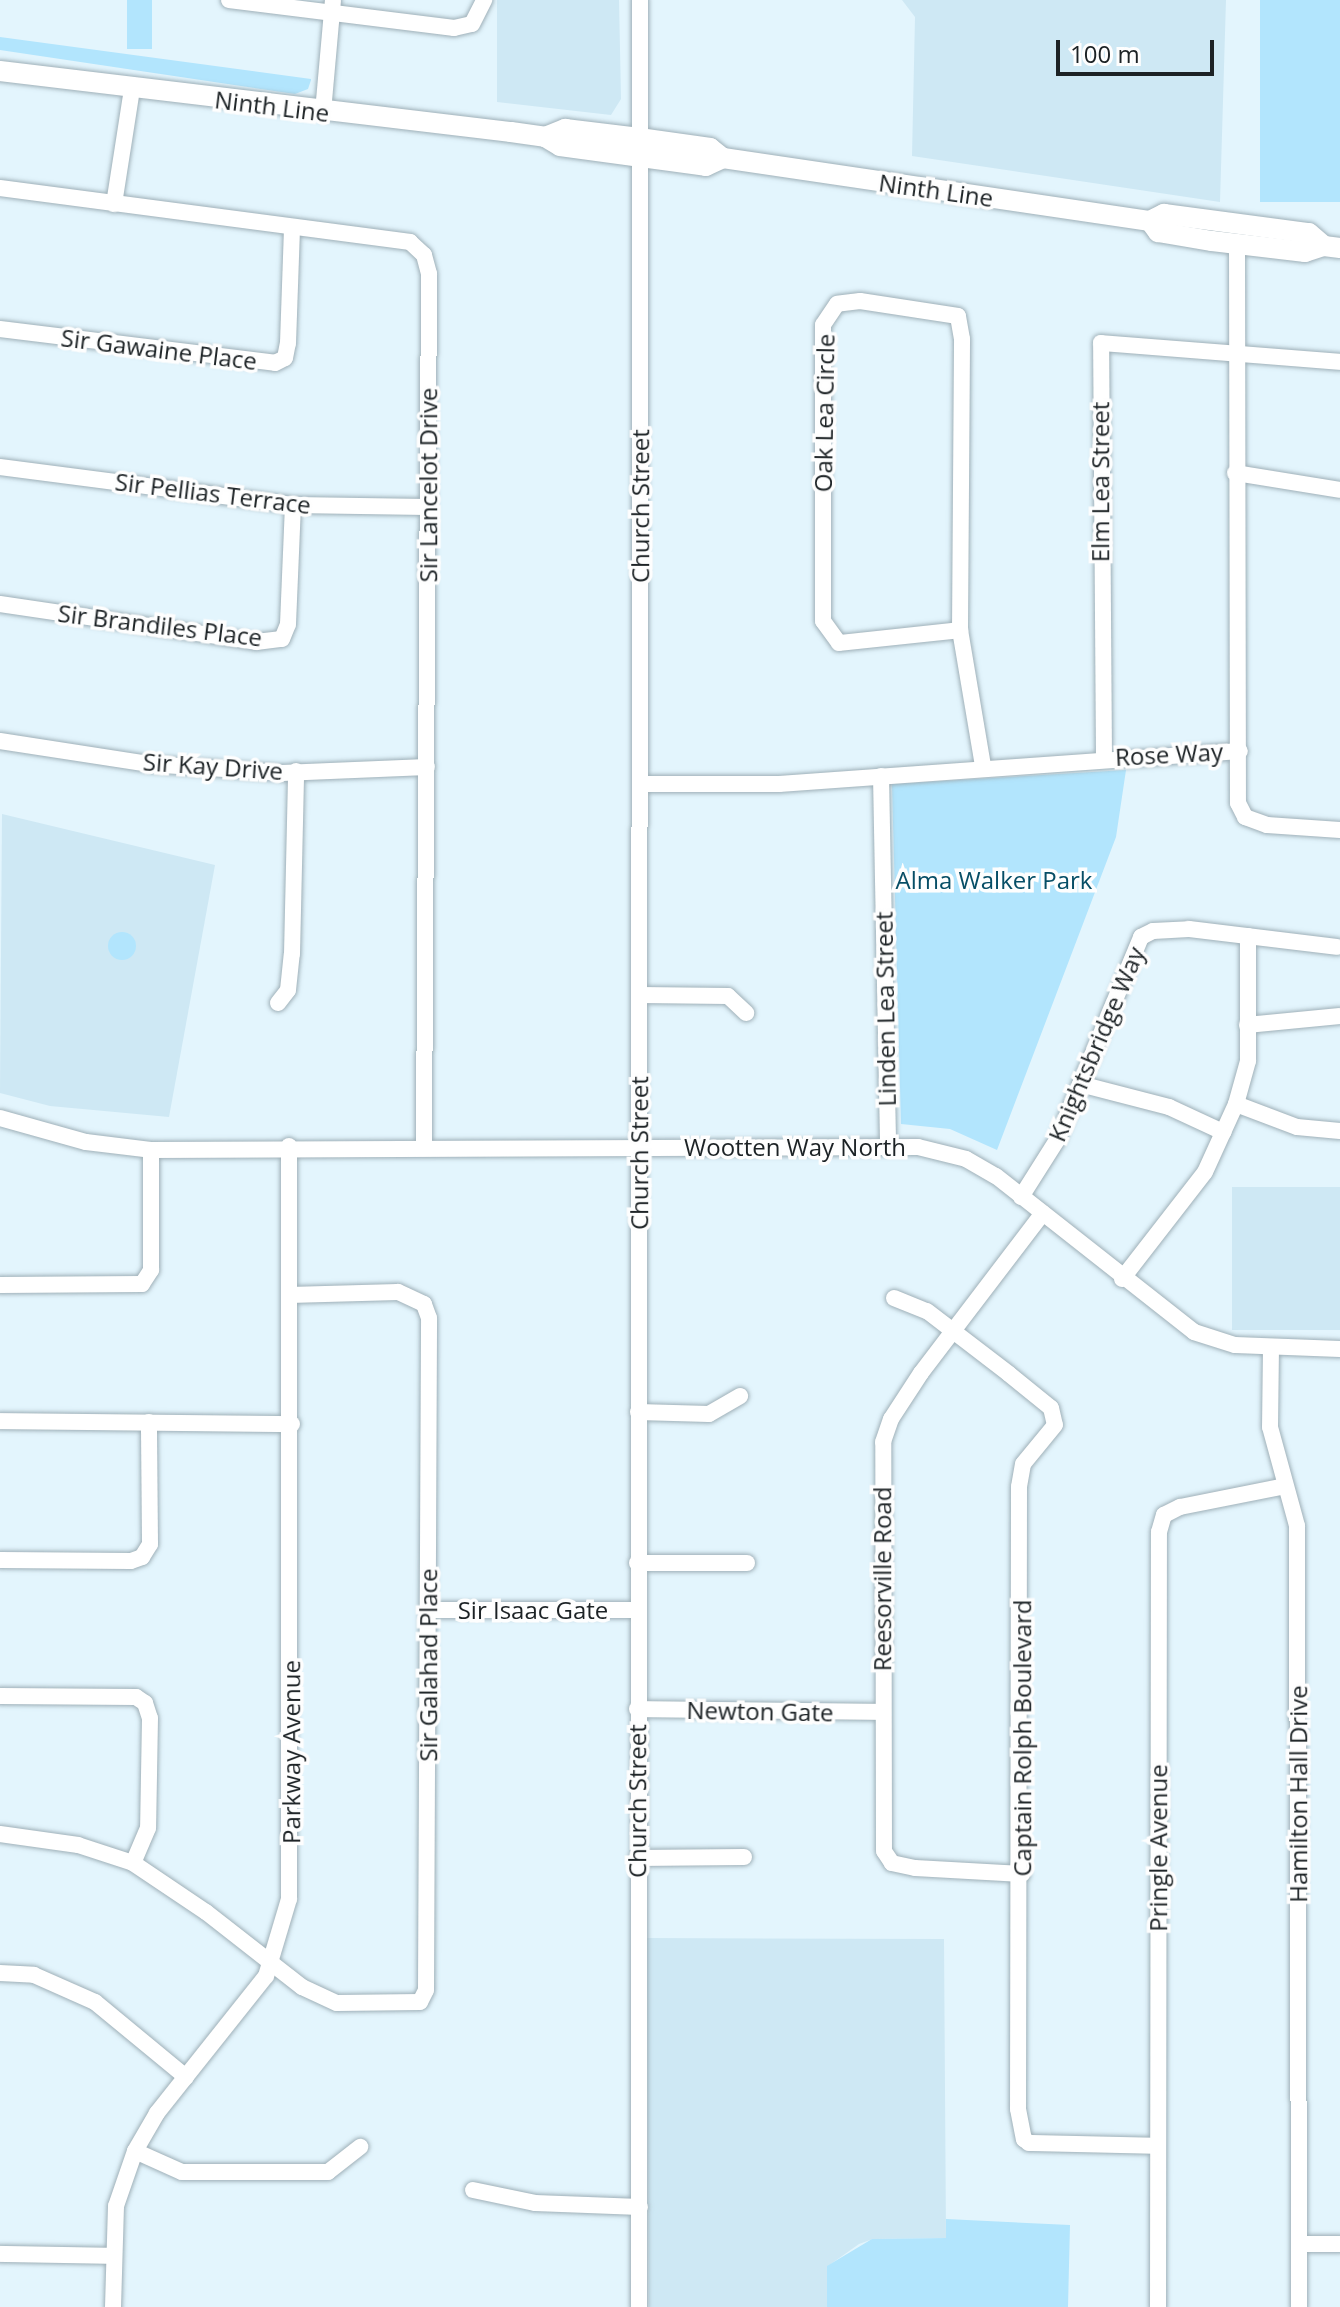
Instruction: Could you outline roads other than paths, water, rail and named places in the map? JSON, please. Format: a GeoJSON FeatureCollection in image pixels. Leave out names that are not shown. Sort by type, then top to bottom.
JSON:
{"type":"FeatureCollection","features":[{"type":"Feature","properties":{"kind":"main road","name":"Ninth Line"},"geometry":{"type":"LineString","coordinates":[[0,71],[545,137],[560,146],[639,147],[706,166],[723,158],[1150,221],[1164,214],[1309,233],[1332,247]]}},
{"type":"Feature","properties":{"kind":"main road","name":"Ninth Line"},"geometry":{"type":"LineString","coordinates":[[1150,221],[1158,232],[1237,244],[1305,252],[1332,247]]}},
{"type":"Feature","properties":{"kind":"street"},"geometry":{"type":"LineString","coordinates":[[229,0],[332,7],[454,28],[472,24],[484,0]]}},
{"type":"Feature","properties":{"kind":"street","name":"Church Street"},"geometry":{"type":"LineString","coordinates":[[639,2307],[640,0]]}},
{"type":"Feature","properties":{"kind":"street"},"geometry":{"type":"LineString","coordinates":[[323,112],[332,7]]}},
{"type":"Feature","properties":{"kind":"street"},"geometry":{"type":"LineString","coordinates":[[114,204],[132,89]]}},
{"type":"Feature","properties":{"kind":"street","name":"Sir Lancelot Drive"},"geometry":{"type":"LineString","coordinates":[[0,188],[292,230],[410,242],[424,255],[429,274],[424,1148]]}},
{"type":"Feature","properties":{"kind":"street","name":"Sir Gawaine Place"},"geometry":{"type":"LineString","coordinates":[[0,329],[275,363],[285,358],[288,343],[292,230]]}},
{"type":"Feature","properties":{"kind":"street","name":"Rose Way"},"geometry":{"type":"LineString","coordinates":[[641,784],[779,784],[983,766],[1240,751],[1235,473],[1237,244]]}},
{"type":"Feature","properties":{"kind":"street","name":"Oak Lea Circle"},"geometry":{"type":"LineString","coordinates":[[960,630],[839,643],[823,621],[823,325],[837,304],[860,301],[958,316],[962,339],[960,630],[983,766]]}},
{"type":"Feature","properties":{"kind":"street","name":"Elm Lea Street"},"geometry":{"type":"LineString","coordinates":[[1104,758],[1101,343],[1236,352]]}},
{"type":"Feature","properties":{"kind":"street"},"geometry":{"type":"LineString","coordinates":[[1236,352],[1340,362]]}},
{"type":"Feature","properties":{"kind":"street","name":"Sir Pellias Terrace"},"geometry":{"type":"LineString","coordinates":[[0,467],[293,505],[427,507]]}},
{"type":"Feature","properties":{"kind":"street"},"geometry":{"type":"LineString","coordinates":[[1235,473],[1340,490]]}},
{"type":"Feature","properties":{"kind":"street","name":"Sir Brandiles Place"},"geometry":{"type":"LineString","coordinates":[[0,604],[256,642],[282,639],[288,624],[293,505]]}},
{"type":"Feature","properties":{"kind":"street","name":"Sir Kay Drive"},"geometry":{"type":"LineString","coordinates":[[0,741],[148,764],[296,771],[427,767]]}},
{"type":"Feature","properties":{"kind":"street"},"geometry":{"type":"LineString","coordinates":[[1240,751],[1238,803],[1245,817],[1267,825],[1340,830]]}},
{"type":"Feature","properties":{"kind":"street"},"geometry":{"type":"LineString","coordinates":[[278,1003],[288,990],[292,954],[296,771]]}},
{"type":"Feature","properties":{"kind":"street","name":"Linden Lea Street"},"geometry":{"type":"LineString","coordinates":[[881,776],[888,1147]]}},
{"type":"Feature","properties":{"kind":"street","name":"Knightsbridge Way"},"geometry":{"type":"LineString","coordinates":[[1021,1197],[1057,1140],[1141,937],[1153,931],[1189,929],[1337,947]]}},
{"type":"Feature","properties":{"kind":"street"},"geometry":{"type":"LineString","coordinates":[[1122,1279],[1205,1172],[1236,1104],[1248,1061],[1248,936]]}},
{"type":"Feature","properties":{"kind":"street"},"geometry":{"type":"LineString","coordinates":[[640,995],[728,996],[746,1013]]}},
{"type":"Feature","properties":{"kind":"street"},"geometry":{"type":"LineString","coordinates":[[1247,1025],[1340,1016]]}},
{"type":"Feature","properties":{"kind":"street"},"geometry":{"type":"LineString","coordinates":[[1080,1084],[1169,1107],[1223,1132]]}},
{"type":"Feature","properties":{"kind":"street"},"geometry":{"type":"LineString","coordinates":[[1236,1104],[1297,1127],[1340,1131]]}},
{"type":"Feature","properties":{"kind":"street","name":"Wootten Way North"},"geometry":{"type":"LineString","coordinates":[[0,1118],[86,1142],[151,1150],[289,1146],[918,1147],[966,1159],[1043,1213],[1122,1279],[1194,1332],[1235,1345],[1340,1349]]}},
{"type":"Feature","properties":{"kind":"street","name":"Parkway Avenue"},"geometry":{"type":"LineString","coordinates":[[113,2307],[116,2206],[135,2151],[186,2077],[271,1965],[292,1874],[289,1146]]}},
{"type":"Feature","properties":{"kind":"street"},"geometry":{"type":"LineString","coordinates":[[0,1285],[142,1284],[151,1270],[151,1150]]}},
{"type":"Feature","properties":{"kind":"street","name":"Reesorville Road"},"geometry":{"type":"LineString","coordinates":[[1022,1874],[892,1863],[884,1851],[883,1442],[891,1419],[950,1333],[1043,1213]]}},
{"type":"Feature","properties":{"kind":"street","name":"Sir Galahad Place"},"geometry":{"type":"LineString","coordinates":[[0,1834],[78,1845],[133,1863],[206,1912],[271,1965],[337,2003],[408,2006],[420,2002],[426,1990],[429,1318],[424,1304],[398,1292],[289,1295]]}},
{"type":"Feature","properties":{"kind":"street","name":"Captain Rolph Boulevard"},"geometry":{"type":"LineString","coordinates":[[894,1298],[927,1311],[950,1333],[1051,1408],[1055,1425],[1023,1464],[1019,1487],[1022,1874],[1018,2109],[1024,2139],[1157,2146]]}},
{"type":"Feature","properties":{"kind":"street","name":"Hamilton Hall Drive"},"geometry":{"type":"LineString","coordinates":[[1271,1347],[1270,1427],[1297,1526],[1299,2244]]}},
{"type":"Feature","properties":{"kind":"street"},"geometry":{"type":"LineString","coordinates":[[638,1412],[709,1414],[740,1396]]}},
{"type":"Feature","properties":{"kind":"street"},"geometry":{"type":"LineString","coordinates":[[0,1421],[292,1424]]}},
{"type":"Feature","properties":{"kind":"street"},"geometry":{"type":"LineString","coordinates":[[0,1560],[131,1561],[142,1557],[150,1544],[149,1422]]}},
{"type":"Feature","properties":{"kind":"street","name":"Pringle Avenue"},"geometry":{"type":"LineString","coordinates":[[1158,2307],[1159,1532],[1164,1515],[1180,1507],[1285,1486]]}},
{"type":"Feature","properties":{"kind":"street"},"geometry":{"type":"LineString","coordinates":[[637,1563],[747,1563]]}},
{"type":"Feature","properties":{"kind":"street","name":"Sir Isaac Gate"},"geometry":{"type":"LineString","coordinates":[[429,1610],[638,1610]]}},
{"type":"Feature","properties":{"kind":"street"},"geometry":{"type":"LineString","coordinates":[[0,1696],[136,1697],[145,1703],[150,1718],[148,1828],[133,1863]]}},
{"type":"Feature","properties":{"kind":"street","name":"Newton Gate"},"geometry":{"type":"LineString","coordinates":[[637,1709],[882,1712]]}},
{"type":"Feature","properties":{"kind":"street"},"geometry":{"type":"LineString","coordinates":[[637,1858],[744,1857]]}},
{"type":"Feature","properties":{"kind":"street"},"geometry":{"type":"LineString","coordinates":[[0,1973],[34,1975],[95,2002],[186,2077]]}},
{"type":"Feature","properties":{"kind":"street"},"geometry":{"type":"LineString","coordinates":[[135,2151],[182,2172],[328,2172],[360,2147]]}},
{"type":"Feature","properties":{"kind":"street"},"geometry":{"type":"LineString","coordinates":[[473,2190],[535,2203],[640,2207]]}},
{"type":"Feature","properties":{"kind":"street"},"geometry":{"type":"LineString","coordinates":[[1299,2307],[1299,2244],[1340,2244]]}},
{"type":"Feature","properties":{"kind":"street"},"geometry":{"type":"LineString","coordinates":[[0,2254],[113,2256]]}},
{"type":"Feature","properties":{"kind":"park label","name":"Alma Walker Park"},"geometry":{"type":"Point","coordinates":[994,880]}}]}
